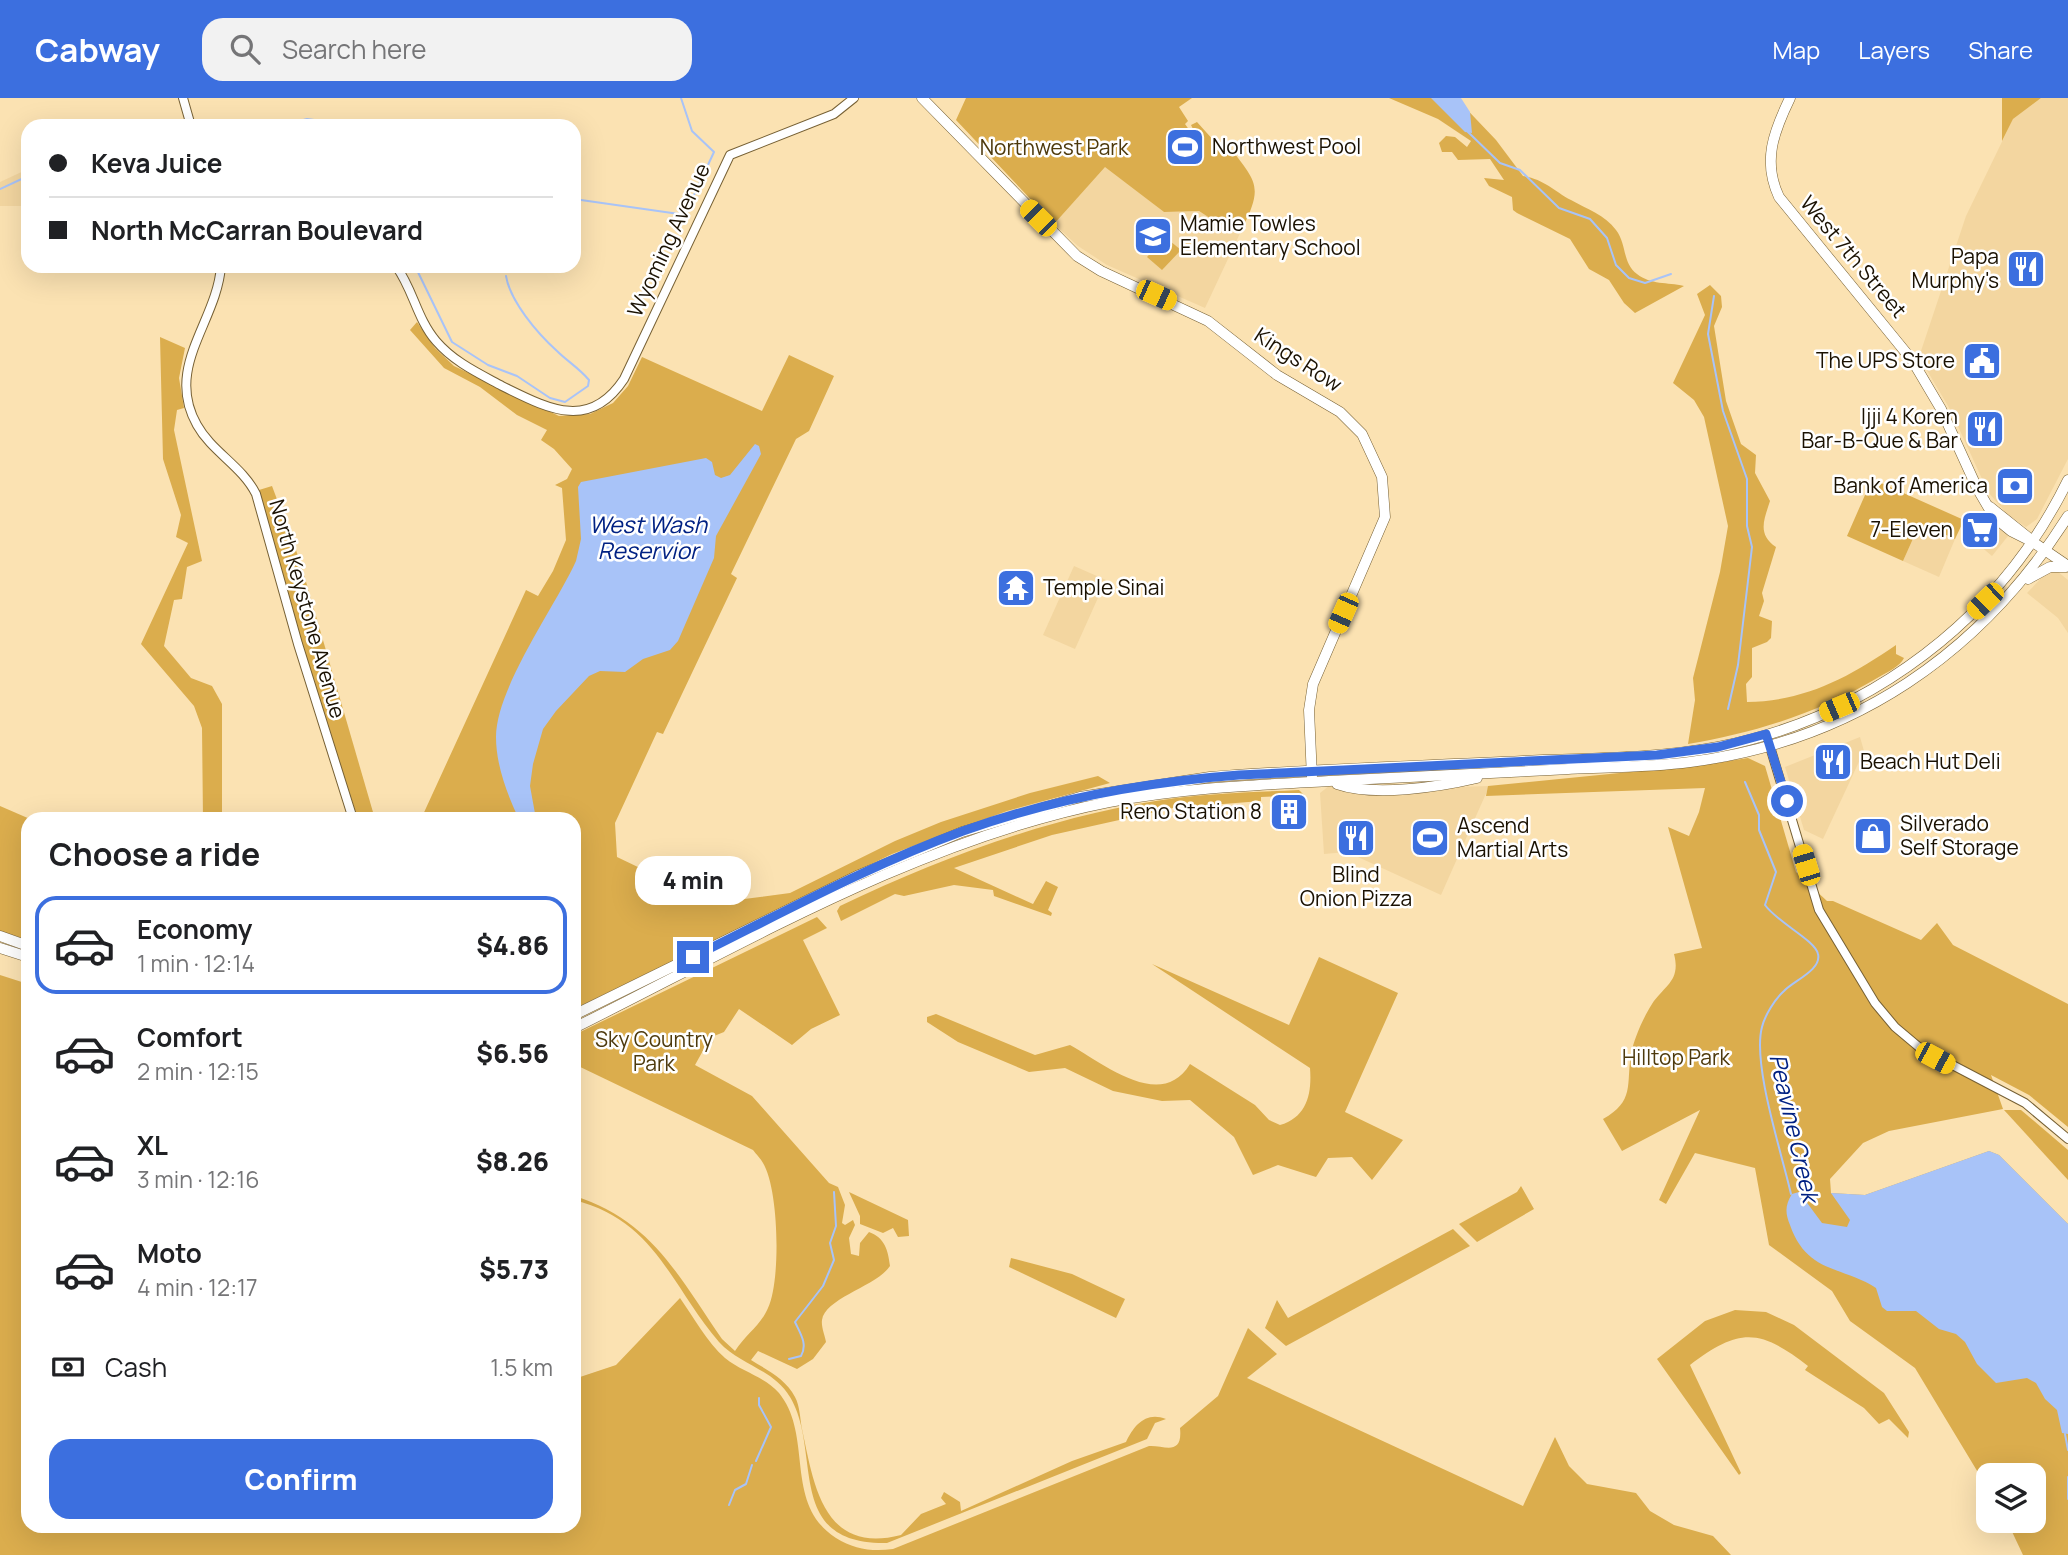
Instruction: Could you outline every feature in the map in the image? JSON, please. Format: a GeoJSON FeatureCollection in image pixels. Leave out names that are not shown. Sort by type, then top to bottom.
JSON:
{"type":"FeatureCollection","features":[{"type":"Feature","properties":{"kind":"main road","name":"Kings Row"},"geometry":{"type":"LineString","coordinates":[[922,98],[1077,256],[1101,271],[1208,321],[1278,375],[1340,412],[1370,447],[1384,486],[1385,517],[1313,684],[1309,710],[1312,777]]}},
{"type":"Feature","properties":{"kind":"main road","name":"West 7th Street"},"geometry":{"type":"LineString","coordinates":[[1790,98],[1771,148],[1772,178],[1779,197],[1911,359],[1941,409],[1976,488],[1999,522],[2068,567]]}},
{"type":"Feature","properties":{"kind":"main road"},"geometry":{"type":"LineString","coordinates":[[581,1012],[885,863],[962,832],[1052,810],[1177,791],[1312,777],[1657,755],[1718,747],[1766,734],[1839,707],[1912,665],[1985,601],[2033,542],[2068,480]]}},
{"type":"Feature","properties":{"kind":"main road"},"geometry":{"type":"LineString","coordinates":[[1312,777],[1355,789],[1444,785],[1507,772],[1661,765],[1770,747],[1847,716],[1915,680],[1977,631],[2022,583],[2068,516]]}},
{"type":"Feature","properties":{"kind":"main road"},"geometry":{"type":"LineString","coordinates":[[2022,583],[2050,567],[2068,567]]}},
{"type":"Feature","properties":{"kind":"main road"},"geometry":{"type":"LineString","coordinates":[[581,1025],[902,867],[1052,810]]}},
{"type":"Feature","properties":{"kind":"main road"},"geometry":{"type":"LineString","coordinates":[[0,936],[21,944]]}},
{"type":"Feature","properties":{"kind":"main road"},"geometry":{"type":"LineString","coordinates":[[0,947],[21,954]]}},
{"type":"Feature","properties":{"kind":"street"},"geometry":{"type":"LineString","coordinates":[[183,98],[189,119]]}},
{"type":"Feature","properties":{"kind":"street","name":"Wyoming Avenue"},"geometry":{"type":"LineString","coordinates":[[399,273],[426,327],[455,359],[551,409],[582,410],[606,399],[624,379],[730,155],[834,114],[854,98]]}},
{"type":"Feature","properties":{"kind":"street","name":"North Keystone Avenue"},"geometry":{"type":"LineString","coordinates":[[220,273],[215,294],[187,366],[189,403],[205,436],[243,473],[256,494],[295,636],[351,812]]}},
{"type":"Feature","properties":{"kind":"street"},"geometry":{"type":"LineString","coordinates":[[1766,734],[1819,910],[1875,1003],[1895,1027],[1920,1048],[2025,1103],[2068,1139]]}},
{"type":"Feature","properties":{"kind":"shaded area"},"geometry":{"type":"Polygon","coordinates":[[[2041,98],[2068,98],[2068,459],[2037,519],[2026,527],[2007,514],[1988,492],[1951,411],[1919,357],[1966,216],[2013,119],[2041,98]]]}},
{"type":"Feature","properties":{"kind":"shaded area","name":"Mamie Towles Elementary School"},"geometry":{"type":"Polygon","coordinates":[[[1105,166],[1164,212],[1199,211],[1219,224],[1242,229],[1205,308],[1107,265],[1078,246],[1054,224],[1105,166]]]}},
{"type":"Feature","properties":{"kind":"shaded area"},"geometry":{"type":"Polygon","coordinates":[[[21,172],[21,206],[0,206],[0,182],[21,172]]]}},
{"type":"Feature","properties":{"kind":"shaded area"},"geometry":{"type":"Polygon","coordinates":[[[1982,512],[2008,536],[1992,556],[1967,535],[1974,519],[1982,512]]]}},
{"type":"Feature","properties":{"kind":"shaded area"},"geometry":{"type":"Polygon","coordinates":[[[1920,523],[1955,539],[1939,577],[1903,561],[1920,523]]]}},
{"type":"Feature","properties":{"kind":"shaded area"},"geometry":{"type":"Polygon","coordinates":[[[1074,566],[1106,580],[1075,649],[1043,635],[1074,566]]]}},
{"type":"Feature","properties":{"kind":"shaded area"},"geometry":{"type":"Polygon","coordinates":[[[2057,571],[2068,580],[2068,633],[2058,618],[2027,593],[2047,572],[2057,571]]]}},
{"type":"Feature","properties":{"kind":"shaded area"},"geometry":{"type":"Polygon","coordinates":[[[1860,737],[1864,751],[1823,839],[1804,830],[1785,767],[1860,737]]]}},
{"type":"Feature","properties":{"kind":"shaded area"},"geometry":{"type":"Polygon","coordinates":[[[1329,786],[1366,793],[1488,786],[1488,789],[1441,895],[1347,852],[1324,854],[1320,793],[1329,786]]]}},
{"type":"Feature","properties":{"kind":"green space","name":"Northwest Park"},"geometry":{"type":"Polygon","coordinates":[[[966,98],[1192,98],[1179,107],[1188,121],[1185,124],[1190,131],[1193,129],[1191,125],[1197,122],[1215,142],[1227,143],[1254,183],[1255,192],[1249,214],[1242,229],[1219,224],[1199,211],[1164,212],[1105,167],[1054,224],[956,120],[966,98]]]}},
{"type":"Feature","properties":{"kind":"green space"},"geometry":{"type":"Polygon","coordinates":[[[1389,98],[1456,98],[1496,140],[1523,176],[1543,183],[1612,225],[1619,235],[1632,270],[1642,278],[1654,282],[1684,286],[1635,313],[1624,303],[1609,280],[1589,269],[1570,239],[1517,213],[1513,210],[1512,197],[1489,186],[1484,178],[1504,180],[1490,159],[1458,160],[1452,152],[1442,152],[1439,143],[1446,136],[1455,137],[1467,147],[1471,141],[1438,119],[1389,98]]]}},
{"type":"Feature","properties":{"kind":"green space"},"geometry":{"type":"Polygon","coordinates":[[[2002,98],[2041,98],[2013,119],[2002,141],[2002,98]]]}},
{"type":"Feature","properties":{"kind":"green space"},"geometry":{"type":"Polygon","coordinates":[[[1165,237],[1181,250],[1162,270],[1147,257],[1165,237]]]}},
{"type":"Feature","properties":{"kind":"green space"},"geometry":{"type":"Polygon","coordinates":[[[1710,285],[1721,296],[1722,307],[1714,326],[1726,401],[1741,444],[1756,455],[1755,473],[1770,501],[1764,520],[1764,532],[1776,547],[1762,593],[1764,601],[1759,616],[1772,621],[1771,638],[1752,648],[1752,677],[1746,684],[1747,702],[1788,697],[1825,686],[1861,668],[1896,645],[1896,654],[1904,658],[1897,666],[1856,690],[1810,711],[1737,734],[1688,744],[1695,700],[1693,678],[1720,572],[1728,526],[1704,417],[1694,400],[1673,383],[1705,315],[1697,294],[1710,285]]]}},
{"type":"Feature","properties":{"kind":"green space"},"geometry":{"type":"Polygon","coordinates":[[[417,322],[435,348],[454,366],[559,416],[590,414],[613,403],[628,386],[642,357],[762,411],[789,355],[834,376],[809,431],[796,439],[731,574],[737,578],[663,734],[657,732],[615,823],[617,857],[713,903],[790,893],[895,841],[941,822],[1030,793],[1098,776],[1110,783],[1007,811],[892,854],[581,1006],[581,812],[424,812],[526,590],[538,596],[553,571],[566,540],[562,488],[555,485],[567,479],[572,469],[554,449],[541,440],[547,430],[517,415],[480,387],[444,368],[410,330],[417,322]]]}},
{"type":"Feature","properties":{"kind":"green space"},"geometry":{"type":"Polygon","coordinates":[[[160,337],[185,348],[179,378],[184,408],[177,410],[174,430],[202,561],[187,567],[182,599],[174,600],[164,646],[191,678],[212,686],[222,704],[222,812],[203,812],[202,728],[194,706],[141,644],[188,543],[176,537],[181,515],[163,459],[160,337]]]}},
{"type":"Feature","properties":{"kind":"green space"},"geometry":{"type":"Polygon","coordinates":[[[1872,479],[1964,520],[1955,539],[1920,523],[1903,561],[1847,536],[1872,479]]]}},
{"type":"Feature","properties":{"kind":"green space"},"geometry":{"type":"Polygon","coordinates":[[[272,486],[300,561],[373,812],[356,812],[302,647],[259,490],[272,486]]]}},
{"type":"Feature","properties":{"kind":"green space","name":"Hilltop Park"},"geometry":{"type":"Polygon","coordinates":[[[1748,758],[1765,766],[1796,872],[1827,901],[1833,901],[1921,940],[1937,923],[1953,945],[2068,1004],[2068,1127],[2029,1095],[1991,1075],[2003,1109],[1889,1131],[1863,1143],[1830,1179],[1831,1193],[1865,1195],[1989,1151],[1999,1155],[2068,1224],[2068,1555],[2023,1555],[2013,1533],[2046,1533],[2046,1463],[1976,1463],[1976,1469],[1915,1368],[1850,1321],[1832,1291],[1769,1245],[1755,1168],[1695,1153],[1666,1204],[1659,1200],[1700,1110],[1622,1151],[1603,1119],[1625,1099],[1634,1042],[1649,1010],[1674,977],[1674,954],[1702,948],[1668,827],[1689,836],[1705,788],[1486,796],[1488,786],[1748,758]]]}},
{"type":"Feature","properties":{"kind":"green space"},"geometry":{"type":"Polygon","coordinates":[[[1299,790],[1304,795],[1261,797],[1261,801],[1173,808],[1052,835],[954,868],[1033,904],[1046,881],[1058,887],[1048,910],[1052,913],[1051,916],[994,896],[993,890],[954,885],[904,896],[895,894],[841,921],[837,911],[840,906],[880,887],[962,854],[1089,814],[1176,798],[1299,790]]]}},
{"type":"Feature","properties":{"kind":"green space"},"geometry":{"type":"Polygon","coordinates":[[[0,806],[21,815],[21,938],[0,931],[0,806]]]}},
{"type":"Feature","properties":{"kind":"green space","name":"Sky Country Park"},"geometry":{"type":"Polygon","coordinates":[[[817,917],[827,928],[803,940],[840,1015],[811,1029],[792,1045],[739,1009],[724,1032],[714,1036],[713,1043],[705,1047],[695,1065],[752,1096],[829,1183],[838,1187],[845,1205],[842,1223],[845,1225],[853,1220],[855,1225],[849,1238],[851,1254],[859,1256],[860,1243],[869,1232],[882,1241],[887,1250],[890,1266],[883,1273],[825,1312],[822,1323],[826,1342],[813,1359],[797,1369],[758,1351],[751,1360],[781,1380],[795,1397],[818,1492],[839,1525],[854,1535],[875,1538],[901,1535],[921,1514],[946,1504],[941,1498],[944,1492],[960,1502],[961,1511],[1072,1461],[1126,1442],[1137,1425],[1147,1418],[1166,1419],[1155,1423],[1147,1439],[887,1543],[854,1540],[833,1529],[819,1512],[812,1491],[799,1419],[790,1397],[766,1373],[727,1350],[719,1342],[643,1239],[602,1210],[581,1202],[581,1199],[601,1206],[624,1219],[643,1235],[677,1273],[722,1339],[735,1351],[765,1314],[775,1278],[775,1213],[763,1163],[753,1150],[581,1067],[581,1032],[817,917]]]}},
{"type":"Feature","properties":{"kind":"green space"},"geometry":{"type":"Polygon","coordinates":[[[1319,957],[1398,993],[1345,1112],[1403,1140],[1372,1180],[1352,1157],[1328,1158],[1316,1177],[1278,1165],[1253,1175],[1234,1137],[1190,1100],[1162,1101],[1113,1091],[1065,1068],[1029,1072],[958,1042],[927,1022],[927,1017],[936,1014],[1035,1055],[1070,1045],[1115,1072],[1148,1084],[1164,1084],[1178,1078],[1190,1064],[1255,1105],[1269,1120],[1280,1125],[1296,1116],[1306,1103],[1310,1087],[1310,1068],[1152,964],[1289,1025],[1319,957]]]}},
{"type":"Feature","properties":{"kind":"green space"},"geometry":{"type":"Polygon","coordinates":[[[0,975],[21,982],[21,1533],[581,1533],[581,1377],[616,1365],[680,1298],[718,1352],[767,1382],[779,1393],[789,1410],[795,1429],[804,1489],[810,1507],[820,1524],[836,1538],[856,1547],[870,1550],[893,1549],[1149,1446],[1175,1446],[1179,1443],[1180,1428],[1218,1396],[1248,1328],[1277,1354],[1247,1378],[1523,1506],[1555,1437],[1569,1466],[1587,1484],[1636,1493],[1650,1511],[1674,1525],[1713,1536],[1731,1555],[0,1555],[0,975]]]}},
{"type":"Feature","properties":{"kind":"green space"},"geometry":{"type":"Polygon","coordinates":[[[2004,1110],[2021,1110],[2068,1150],[2068,1180],[2004,1110]]]}},
{"type":"Feature","properties":{"kind":"green space"},"geometry":{"type":"Polygon","coordinates":[[[1521,1186],[1534,1209],[1477,1242],[1459,1224],[1517,1192],[1521,1186]]]}},
{"type":"Feature","properties":{"kind":"green space"},"geometry":{"type":"Polygon","coordinates":[[[849,1192],[908,1220],[909,1236],[898,1237],[893,1228],[883,1233],[860,1224],[860,1216],[849,1192]]]}},
{"type":"Feature","properties":{"kind":"green space"},"geometry":{"type":"Polygon","coordinates":[[[1453,1229],[1470,1246],[1286,1346],[1265,1328],[1277,1300],[1288,1318],[1453,1229]]]}},
{"type":"Feature","properties":{"kind":"green space"},"geometry":{"type":"Polygon","coordinates":[[[1011,1258],[1072,1274],[1125,1299],[1116,1318],[1009,1267],[1011,1258]]]}},
{"type":"Feature","properties":{"kind":"green space"},"geometry":{"type":"Polygon","coordinates":[[[1735,1310],[1766,1312],[1794,1325],[1884,1393],[1909,1432],[1908,1438],[1889,1419],[1879,1424],[1864,1408],[1805,1370],[1808,1366],[1776,1345],[1749,1337],[1736,1339],[1722,1344],[1690,1365],[1741,1473],[1739,1475],[1657,1359],[1705,1321],[1735,1310]]]}},
{"type":"Feature","properties":{"kind":"water"},"geometry":{"type":"Polygon","coordinates":[[[1431,98],[1461,98],[1470,112],[1472,133],[1465,132],[1431,98]]]}},
{"type":"Feature","properties":{"kind":"water","name":"West Wash Reservior"},"geometry":{"type":"Polygon","coordinates":[[[755,444],[759,446],[761,454],[716,536],[714,558],[678,641],[670,650],[643,659],[625,672],[600,671],[589,676],[543,729],[530,786],[535,812],[516,812],[506,789],[498,758],[496,737],[499,717],[516,672],[576,561],[581,539],[578,487],[581,482],[706,458],[712,462],[715,475],[721,478],[730,475],[755,444]]]}},
{"type":"Feature","properties":{"kind":"water"},"geometry":{"type":"Polygon","coordinates":[[[1989,1151],[1999,1155],[2068,1224],[2068,1434],[2062,1433],[2057,1410],[2045,1399],[2036,1383],[2027,1378],[1996,1383],[1977,1364],[1965,1342],[1956,1334],[1939,1329],[1916,1311],[1887,1311],[1882,1307],[1876,1288],[1827,1267],[1806,1252],[1797,1241],[1787,1217],[1786,1209],[1790,1198],[1792,1194],[1799,1192],[1822,1223],[1847,1227],[1850,1220],[1831,1193],[1865,1195],[1989,1151]]]}},
{"type":"Feature","properties":{"kind":"waterway"},"geometry":{"type":"LineString","coordinates":[[681,98],[692,131],[714,152],[694,195]]}},
{"type":"Feature","properties":{"kind":"waterway","name":"Peavine Creek"},"geometry":{"type":"LineString","coordinates":[[1468,132],[1500,163],[1520,170],[1559,208],[1590,219],[1607,238],[1616,265],[1629,278],[1645,283],[1671,274]]}},
{"type":"Feature","properties":{"kind":"waterway"},"geometry":{"type":"LineString","coordinates":[[0,189],[21,179]]}},
{"type":"Feature","properties":{"kind":"waterway"},"geometry":{"type":"LineString","coordinates":[[581,200],[679,214],[687,210]]}},
{"type":"Feature","properties":{"kind":"waterway"},"geometry":{"type":"LineString","coordinates":[[418,273],[452,342],[488,365],[517,376],[550,398],[565,402],[588,386],[589,380],[533,326],[513,296],[506,276]]}},
{"type":"Feature","properties":{"kind":"waterway","name":"Peavine Creek"},"geometry":{"type":"LineString","coordinates":[[1714,296],[1708,334],[1723,411],[1747,479],[1747,526],[1752,547],[1738,665],[1728,709]]}},
{"type":"Feature","properties":{"kind":"waterway","name":"Peavine Creek"},"geometry":{"type":"LineString","coordinates":[[1745,782],[1759,815],[1759,830],[1776,872],[1765,905],[1810,943],[1818,954],[1816,965],[1777,998],[1765,1017],[1760,1043],[1764,1086],[1791,1194]]}},
{"type":"Feature","properties":{"kind":"waterway"},"geometry":{"type":"LineString","coordinates":[[789,1359],[801,1356],[803,1352],[803,1339],[795,1322],[823,1286],[834,1260],[830,1243],[836,1226],[834,1192]]}},
{"type":"Feature","properties":{"kind":"waterway"},"geometry":{"type":"LineString","coordinates":[[756,1461],[771,1427],[759,1405],[759,1398]]}},
{"type":"Feature","properties":{"kind":"waterway","name":"Peavine Creek"},"geometry":{"type":"LineString","coordinates":[[2065,1434],[2068,1450]]}},
{"type":"Feature","properties":{"kind":"waterway"},"geometry":{"type":"LineString","coordinates":[[729,1505],[735,1490],[746,1484],[752,1465]]}},
{"type":"Feature","properties":{"kind":"waterway","name":"Peavine Creek"},"geometry":{"type":"LineString","coordinates":[[2068,1477],[2068,1499]]}},
{"type":"Feature","properties":{"kind":"place","name":"Northwest Pool"},"geometry":{"type":"Point","coordinates":[1185,147]}},
{"type":"Feature","properties":{"kind":"place","name":"Mamie Towles Elementary School"},"geometry":{"type":"Point","coordinates":[1153,236]}},
{"type":"Feature","properties":{"kind":"place","name":"Papa Murphy's"},"geometry":{"type":"Point","coordinates":[2026,269]}},
{"type":"Feature","properties":{"kind":"place","name":"The UPS Store"},"geometry":{"type":"Point","coordinates":[1982,361]}},
{"type":"Feature","properties":{"kind":"place","name":"Ijji 4 Koren Bar-B-Que & Bar"},"geometry":{"type":"Point","coordinates":[1985,429]}},
{"type":"Feature","properties":{"kind":"place","name":"Bank of America"},"geometry":{"type":"Point","coordinates":[2015,486]}},
{"type":"Feature","properties":{"kind":"place","name":"7-Eleven"},"geometry":{"type":"Point","coordinates":[1980,530]}},
{"type":"Feature","properties":{"kind":"place","name":"Temple Sinai"},"geometry":{"type":"Point","coordinates":[1016,588]}},
{"type":"Feature","properties":{"kind":"place","name":"Beach Hut Deli"},"geometry":{"type":"Point","coordinates":[1833,762]}},
{"type":"Feature","properties":{"kind":"place","name":"Reno Station 8"},"geometry":{"type":"Point","coordinates":[1289,812]}},
{"type":"Feature","properties":{"kind":"place","name":"Silverado Self Storage"},"geometry":{"type":"Point","coordinates":[1873,836]}},
{"type":"Feature","properties":{"kind":"place","name":"Blind Onion Pizza"},"geometry":{"type":"Point","coordinates":[1356,838]}},
{"type":"Feature","properties":{"kind":"place","name":"Ascend Martial Arts"},"geometry":{"type":"Point","coordinates":[1430,838]}},
{"type":"Feature","properties":{"kind":"route"},"geometry":{"type":"LineString","coordinates":[[693,957],[885,863],[962,832],[1060,802],[1170,781],[1239,775],[1657,755],[1718,747],[1766,734],[1787,801]]}}]}
